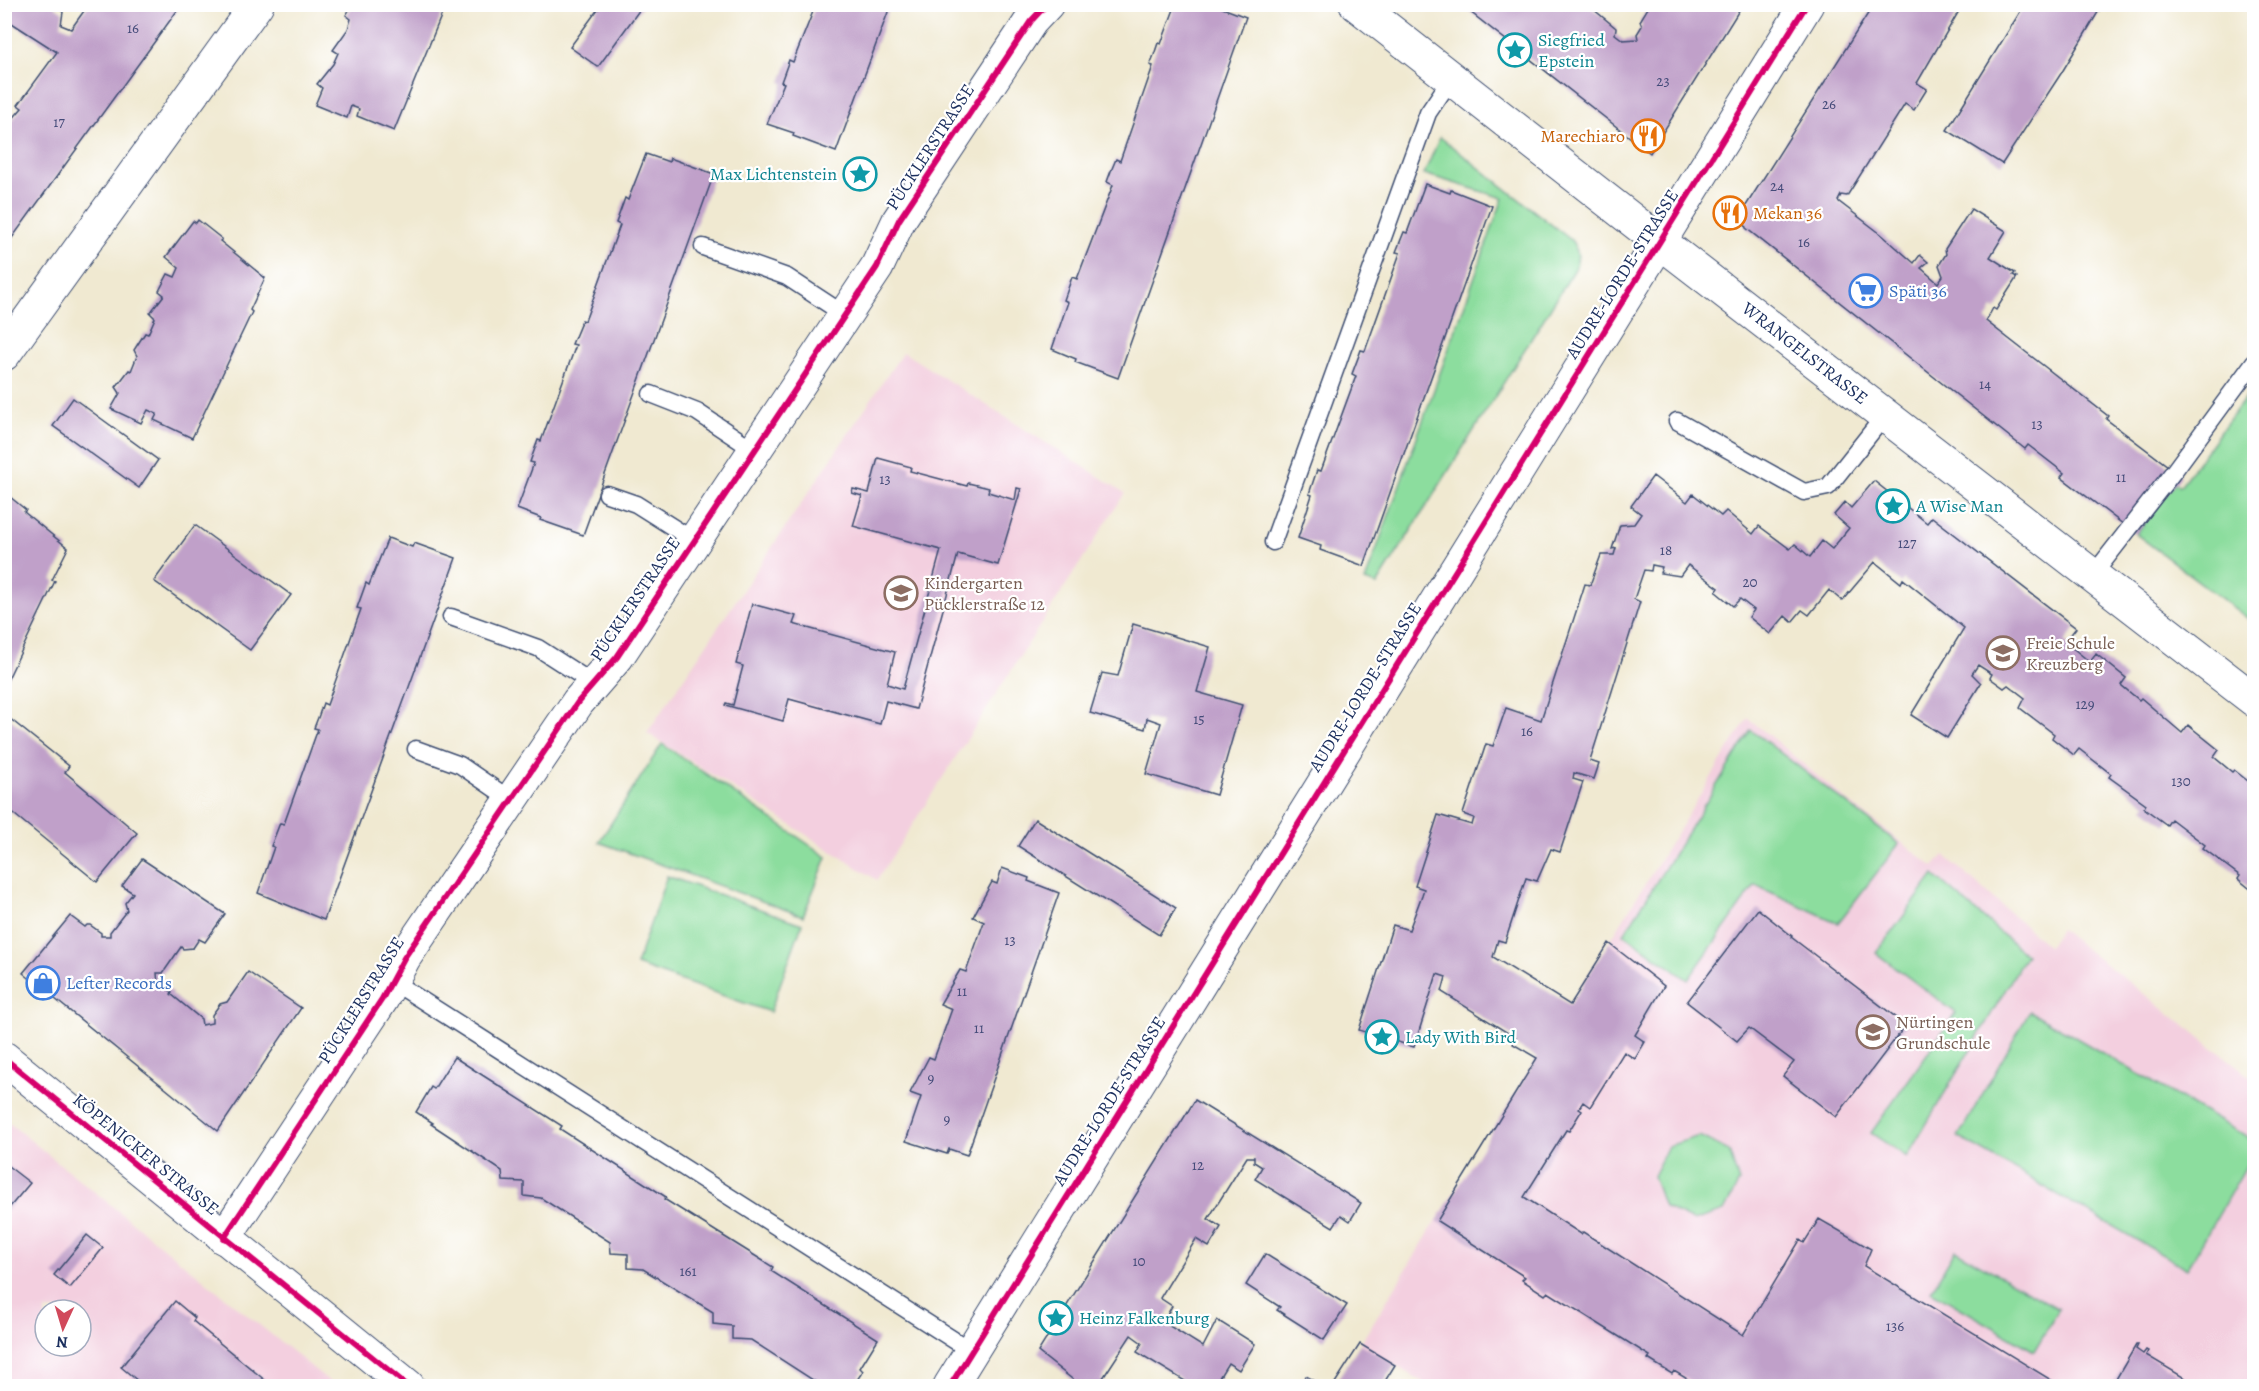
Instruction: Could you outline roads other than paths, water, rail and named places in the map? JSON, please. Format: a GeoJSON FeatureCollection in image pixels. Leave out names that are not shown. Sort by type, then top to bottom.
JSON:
{"type":"FeatureCollection","features":[{"type":"Feature","properties":{"kind":"street"},"geometry":{"type":"LineString","coordinates":[[4,354],[257,4]]}},
{"type":"Feature","properties":{"kind":"street","name":"PÜCKLERSTRASSE"},"geometry":{"type":"LineString","coordinates":[[224,1238],[382,999],[404,958],[578,702],[616,657],[877,267],[899,220],[1031,21],[1047,4]]}},
{"type":"Feature","properties":{"kind":"street","name":"WRANGELSTRASSE"},"geometry":{"type":"LineString","coordinates":[[1356,4],[1659,242],[2254,700]]}},
{"type":"Feature","properties":{"kind":"street","name":"AUDRE-LORDE-STRASSE"},"geometry":{"type":"LineString","coordinates":[[950,1386],[1807,4]]}},
{"type":"Feature","properties":{"kind":"street","name":"KÖPENICKER STRASSE"},"geometry":{"type":"LineString","coordinates":[[4,1058],[408,1386]]}},
{"type":"Feature","properties":{"kind":"lane"},"geometry":{"type":"LineString","coordinates":[[1273,542],[1428,113],[1451,79]]}},
{"type":"Feature","properties":{"kind":"lane"},"geometry":{"type":"LineString","coordinates":[[703,247],[787,277],[844,315]]}},
{"type":"Feature","properties":{"kind":"lane"},"geometry":{"type":"LineString","coordinates":[[2093,575],[2174,471],[2254,362]]}},
{"type":"Feature","properties":{"kind":"lane"},"geometry":{"type":"LineString","coordinates":[[651,394],[697,412],[754,450]]}},
{"type":"Feature","properties":{"kind":"lane"},"geometry":{"type":"LineString","coordinates":[[1677,421],[1804,492],[1828,487],[1885,415]]}},
{"type":"Feature","properties":{"kind":"lane"},"geometry":{"type":"LineString","coordinates":[[607,494],[636,504],[693,540]]}},
{"type":"Feature","properties":{"kind":"lane"},"geometry":{"type":"LineString","coordinates":[[451,617],[538,648],[594,684]]}},
{"type":"Feature","properties":{"kind":"lane"},"geometry":{"type":"LineString","coordinates":[[416,749],[460,765],[511,800]]}},
{"type":"Feature","properties":{"kind":"lane"},"geometry":{"type":"LineString","coordinates":[[392,981],[971,1351]]}},
{"type":"Feature","properties":{"kind":"place","name":"Siegfried Epstein"},"geometry":{"type":"Point","coordinates":[1515,50]}},
{"type":"Feature","properties":{"kind":"place","name":"Marechiaro"},"geometry":{"type":"Point","coordinates":[1648,136]}},
{"type":"Feature","properties":{"kind":"place","name":"Max Lichtenstein"},"geometry":{"type":"Point","coordinates":[860,174]}},
{"type":"Feature","properties":{"kind":"place","name":"Mekan 36"},"geometry":{"type":"Point","coordinates":[1730,213]}},
{"type":"Feature","properties":{"kind":"place","name":"Späti 36"},"geometry":{"type":"Point","coordinates":[1866,291]}},
{"type":"Feature","properties":{"kind":"place","name":"A Wise Man"},"geometry":{"type":"Point","coordinates":[1893,506]}},
{"type":"Feature","properties":{"kind":"place","name":"Kindergarten Pücklerstraße 12"},"geometry":{"type":"Point","coordinates":[901,593]}},
{"type":"Feature","properties":{"kind":"place","name":"Freie Schule Kreuzberg"},"geometry":{"type":"Point","coordinates":[2003,653]}},
{"type":"Feature","properties":{"kind":"place","name":"Lefter Records"},"geometry":{"type":"Point","coordinates":[43,983]}},
{"type":"Feature","properties":{"kind":"place","name":"Nürtingen Grundschule"},"geometry":{"type":"Point","coordinates":[1873,1032]}},
{"type":"Feature","properties":{"kind":"place","name":"Lady With Bird"},"geometry":{"type":"Point","coordinates":[1382,1037]}},
{"type":"Feature","properties":{"kind":"place","name":"Heinz Falkenburg"},"geometry":{"type":"Point","coordinates":[1056,1318]}}]}
